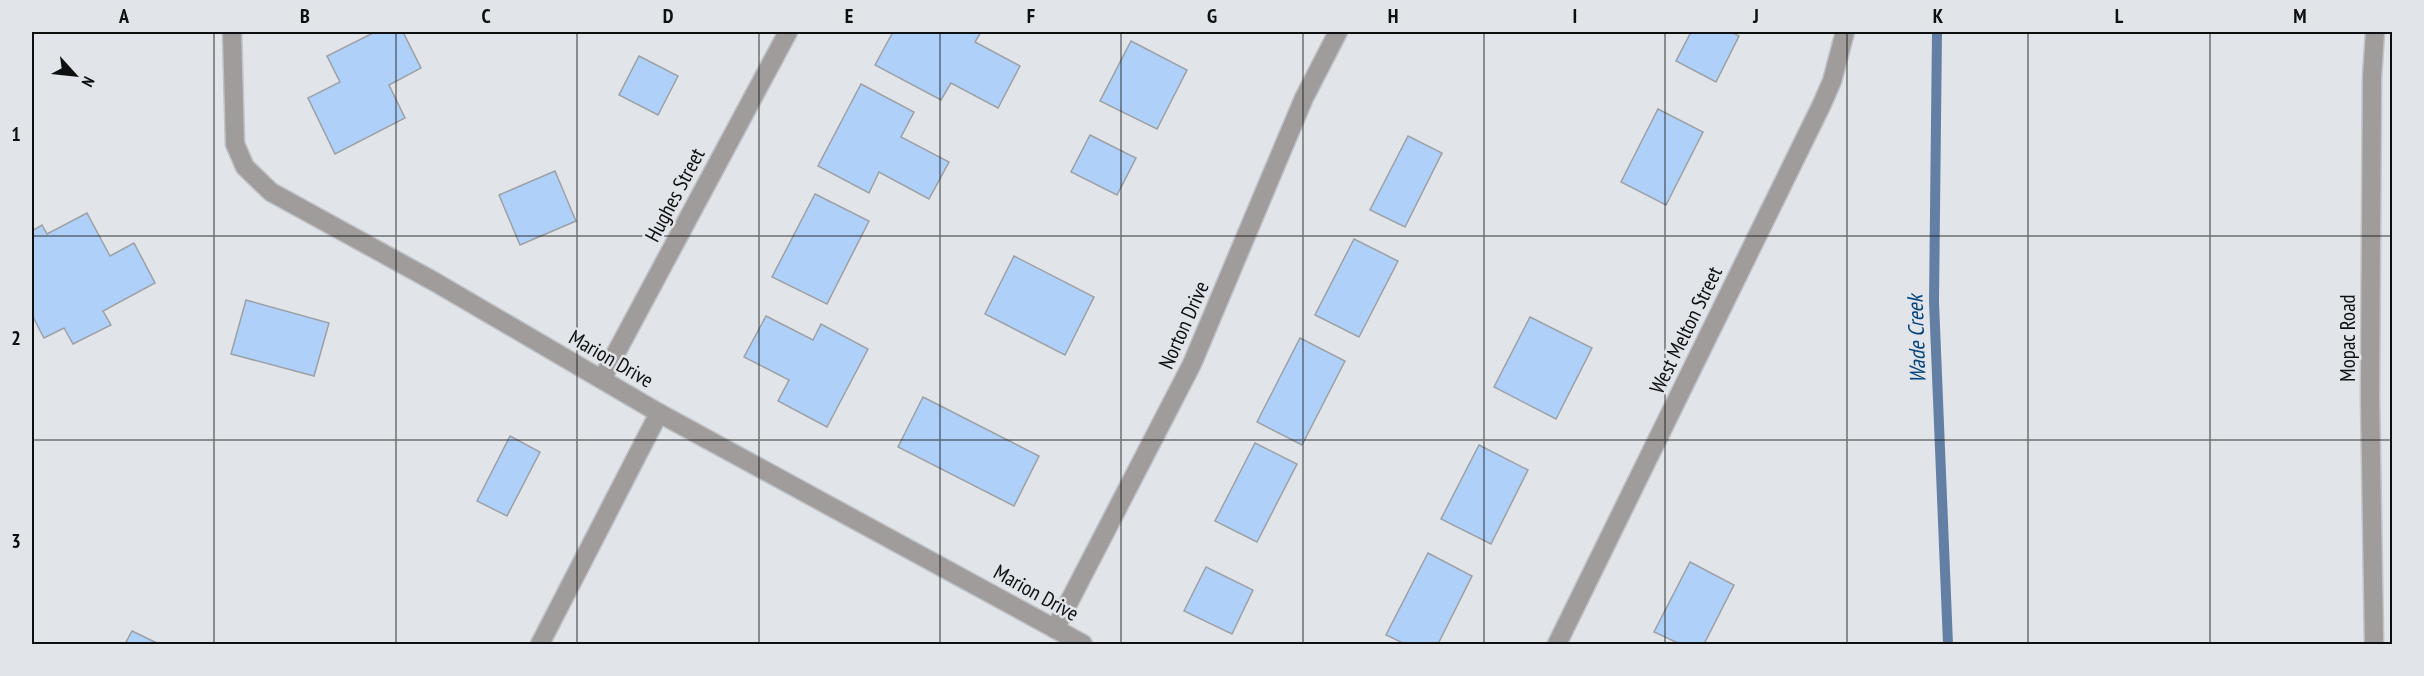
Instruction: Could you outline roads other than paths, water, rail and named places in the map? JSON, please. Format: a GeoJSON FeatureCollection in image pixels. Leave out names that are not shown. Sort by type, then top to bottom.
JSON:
{"type":"FeatureCollection","features":[{"type":"Feature","properties":{"kind":"street","name":"Marion Drive"},"geometry":{"type":"LineString","coordinates":[[232,32],[235,144],[240,160],[253,176],[272,192],[435,282],[659,413],[1083,645]]}},
{"type":"Feature","properties":{"kind":"street","name":"Hughes Street"},"geometry":{"type":"LineString","coordinates":[[602,379],[788,32]]}},
{"type":"Feature","properties":{"kind":"street","name":"Norton Drive"},"geometry":{"type":"LineString","coordinates":[[1055,630],[1192,364],[1304,98],[1338,32]]}},
{"type":"Feature","properties":{"kind":"street","name":"West Melton Street"},"geometry":{"type":"LineString","coordinates":[[1557,645],[1822,104],[1832,81],[1845,32]]}},
{"type":"Feature","properties":{"kind":"street","name":"Mopac Road"},"geometry":{"type":"LineString","coordinates":[[2374,645],[2370,384],[2372,88],[2375,32]]}},
{"type":"Feature","properties":{"kind":"street"},"geometry":{"type":"LineString","coordinates":[[540,645],[659,413]]}},
{"type":"Feature","properties":{"kind":"waterway","name":"Wade Creek"},"geometry":{"type":"LineString","coordinates":[[1937,32],[1934,302],[1948,644]]}}]}
